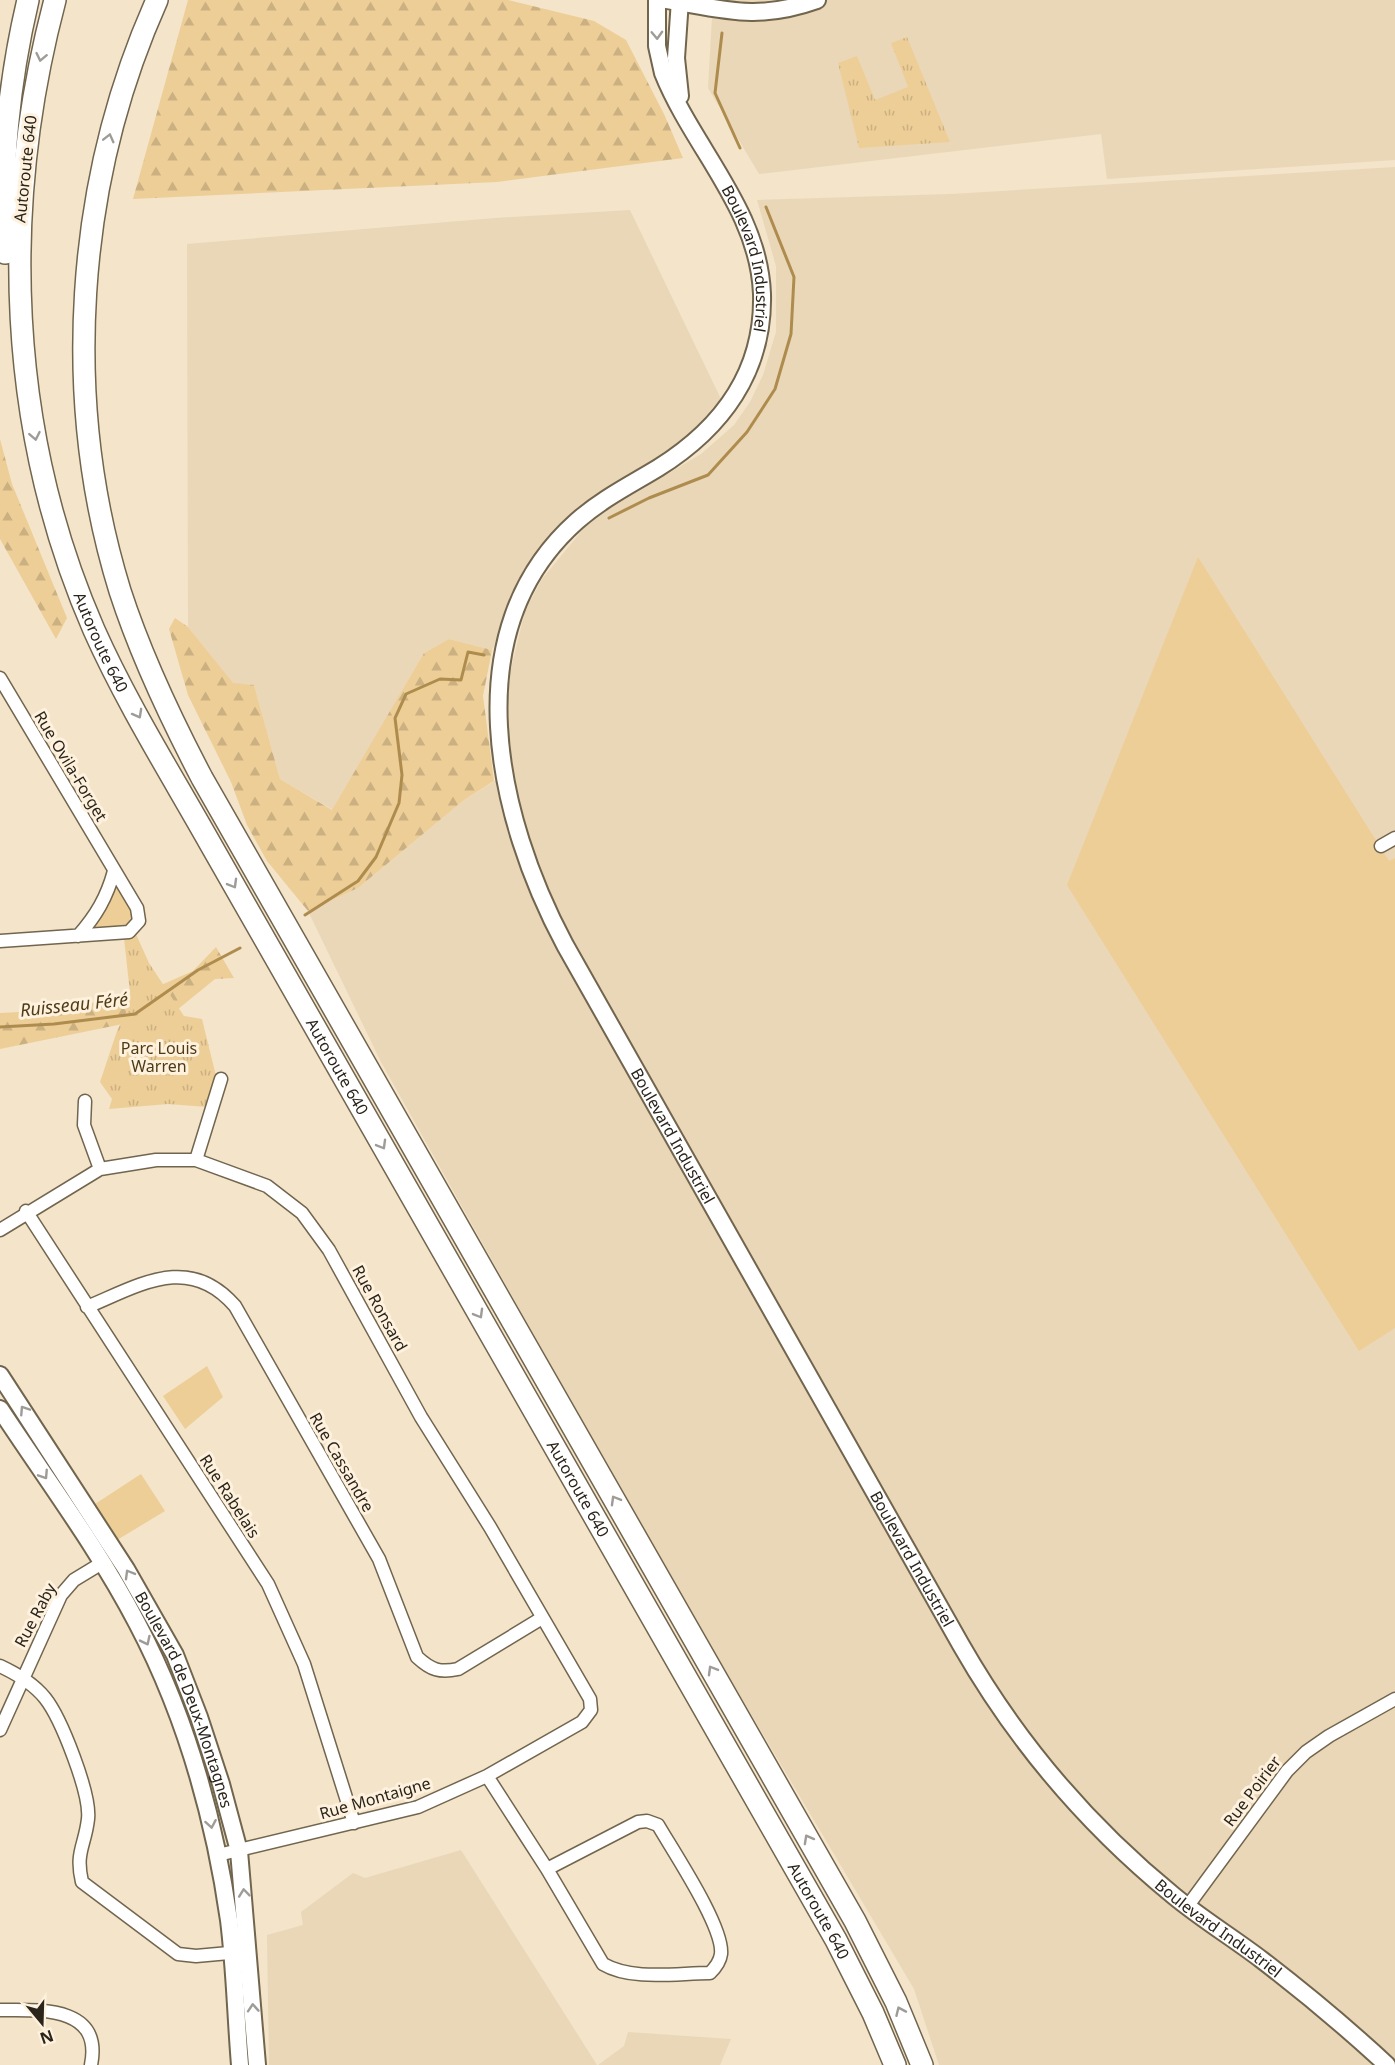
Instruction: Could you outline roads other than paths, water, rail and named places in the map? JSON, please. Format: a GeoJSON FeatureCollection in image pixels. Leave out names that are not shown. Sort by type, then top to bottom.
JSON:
{"type":"FeatureCollection","features":[{"type":"Feature","properties":{"kind":"highway"},"geometry":{"type":"LineString","coordinates":[[12,201],[12,88],[28,0]]}},
{"type":"Feature","properties":{"kind":"highway","name":"Autoroute 640"},"geometry":{"type":"LineString","coordinates":[[55,0],[35,84],[12,201],[11,248],[25,378],[40,466],[61,540],[89,617],[117,676],[823,1917],[860,1984],[895,2065]]}},
{"type":"Feature","properties":{"kind":"highway","name":"Autoroute 640"},"geometry":{"type":"LineString","coordinates":[[157,0],[121,96],[98,196],[85,310],[84,365],[94,475],[100,512],[121,592],[161,697],[202,778],[855,1921],[896,2002],[922,2065]]}},
{"type":"Feature","properties":{"kind":"street","name":"Boulevard Industriel"},"geometry":{"type":"LineString","coordinates":[[657,0],[660,64],[743,218],[754,246],[762,293],[757,348],[741,387],[714,423],[677,456],[604,500],[575,523],[543,560],[523,596],[504,653],[498,703],[502,759],[519,835],[542,899],[565,945],[997,1706],[1038,1762],[1080,1809],[1187,1907],[1298,1988],[1387,2065]]}},
{"type":"Feature","properties":{"kind":"street"},"geometry":{"type":"LineString","coordinates":[[675,1],[731,12],[762,14],[783,11],[817,0]]}},
{"type":"Feature","properties":{"kind":"street","name":"Boulevard Industriel"},"geometry":{"type":"LineString","coordinates":[[675,1],[676,61],[684,112]]}},
{"type":"Feature","properties":{"kind":"street","name":"Rue Ovila-Forget"},"geometry":{"type":"LineString","coordinates":[[0,678],[136,908],[139,921],[129,932],[0,941]]}},
{"type":"Feature","properties":{"kind":"street"},"geometry":{"type":"LineString","coordinates":[[1381,846],[1395,838]]}},
{"type":"Feature","properties":{"kind":"street"},"geometry":{"type":"LineString","coordinates":[[78,936],[94,918],[109,890],[114,871]]}},
{"type":"Feature","properties":{"kind":"street"},"geometry":{"type":"LineString","coordinates":[[196,1160],[221,1079]]}},
{"type":"Feature","properties":{"kind":"street"},"geometry":{"type":"LineString","coordinates":[[85,1101],[84,1125],[100,1168]]}},
{"type":"Feature","properties":{"kind":"street","name":"Rue Ronsard"},"geometry":{"type":"LineString","coordinates":[[0,1230],[26,1211],[100,1168],[156,1160],[196,1160],[267,1186],[302,1213],[329,1250],[421,1417],[490,1527],[590,1699],[591,1710]]}},
{"type":"Feature","properties":{"kind":"street","name":"Rue Rabelais"},"geometry":{"type":"LineString","coordinates":[[26,1211],[268,1584],[304,1664],[354,1823]]}},
{"type":"Feature","properties":{"kind":"street","name":"Rue Cassandre"},"geometry":{"type":"LineString","coordinates":[[87,1307],[155,1279],[206,1281],[223,1292],[235,1306],[379,1559],[417,1657],[428,1667],[444,1672],[458,1669],[542,1618]]}},
{"type":"Feature","properties":{"kind":"street","name":"Boulevard de Deux-Montagnes"},"geometry":{"type":"LineString","coordinates":[[0,1375],[126,1569],[175,1655],[221,1784],[239,1851],[257,2065]]}},
{"type":"Feature","properties":{"kind":"street","name":"Boulevard de Deux-Montagnes"},"geometry":{"type":"LineString","coordinates":[[0,1409],[102,1563],[136,1621],[177,1712],[203,1789],[218,1855],[232,1952],[240,2065]]}},
{"type":"Feature","properties":{"kind":"street","name":"Rue Raby"},"geometry":{"type":"LineString","coordinates":[[0,1730],[22,1676],[61,1594],[74,1580],[102,1563]]}},
{"type":"Feature","properties":{"kind":"street"},"geometry":{"type":"LineString","coordinates":[[0,1666],[22,1676],[44,1697],[56,1714],[85,1791],[89,1817],[77,1863],[82,1882],[178,1954],[196,1956],[249,1952]]}},
{"type":"Feature","properties":{"kind":"street","name":"Rue Poirier"},"geometry":{"type":"LineString","coordinates":[[1187,1907],[1287,1771],[1306,1752],[1395,1699]]}},
{"type":"Feature","properties":{"kind":"street","name":"Rue Montaigne"},"geometry":{"type":"LineString","coordinates":[[218,1855],[418,1807],[487,1776],[582,1722],[591,1710]]}},
{"type":"Feature","properties":{"kind":"street"},"geometry":{"type":"LineString","coordinates":[[487,1776],[547,1869],[603,1964],[616,1972],[710,1973],[717,1966],[722,1952],[712,1918],[658,1825],[647,1821],[638,1822],[547,1869]]}},
{"type":"Feature","properties":{"kind":"street"},"geometry":{"type":"LineString","coordinates":[[0,2010],[51,2010],[67,2015],[83,2027],[91,2040],[91,2065]]}},
{"type":"Feature","properties":{"kind":"waterway","name":"Ruisseau Féré"},"geometry":{"type":"LineString","coordinates":[[722,33],[715,93],[740,148]]}},
{"type":"Feature","properties":{"kind":"waterway","name":"Ruisseau Féré"},"geometry":{"type":"LineString","coordinates":[[609,518],[649,498],[708,475],[747,432],[775,389],[791,334],[794,277],[766,207]]}},
{"type":"Feature","properties":{"kind":"waterway","name":"Ruisseau Féré"},"geometry":{"type":"LineString","coordinates":[[305,915],[358,881],[376,857],[399,803],[402,775],[395,718],[406,694],[440,679],[461,680],[468,652],[484,655]]}},
{"type":"Feature","properties":{"kind":"waterway","name":"Ruisseau Féré"},"geometry":{"type":"LineString","coordinates":[[0,1027],[54,1024],[135,1014],[198,970],[240,948]]}},
{"type":"Feature","properties":{"kind":"park label","name":"Parc Louis Warren"},"geometry":{"type":"Point","coordinates":[159,1057]}}]}
